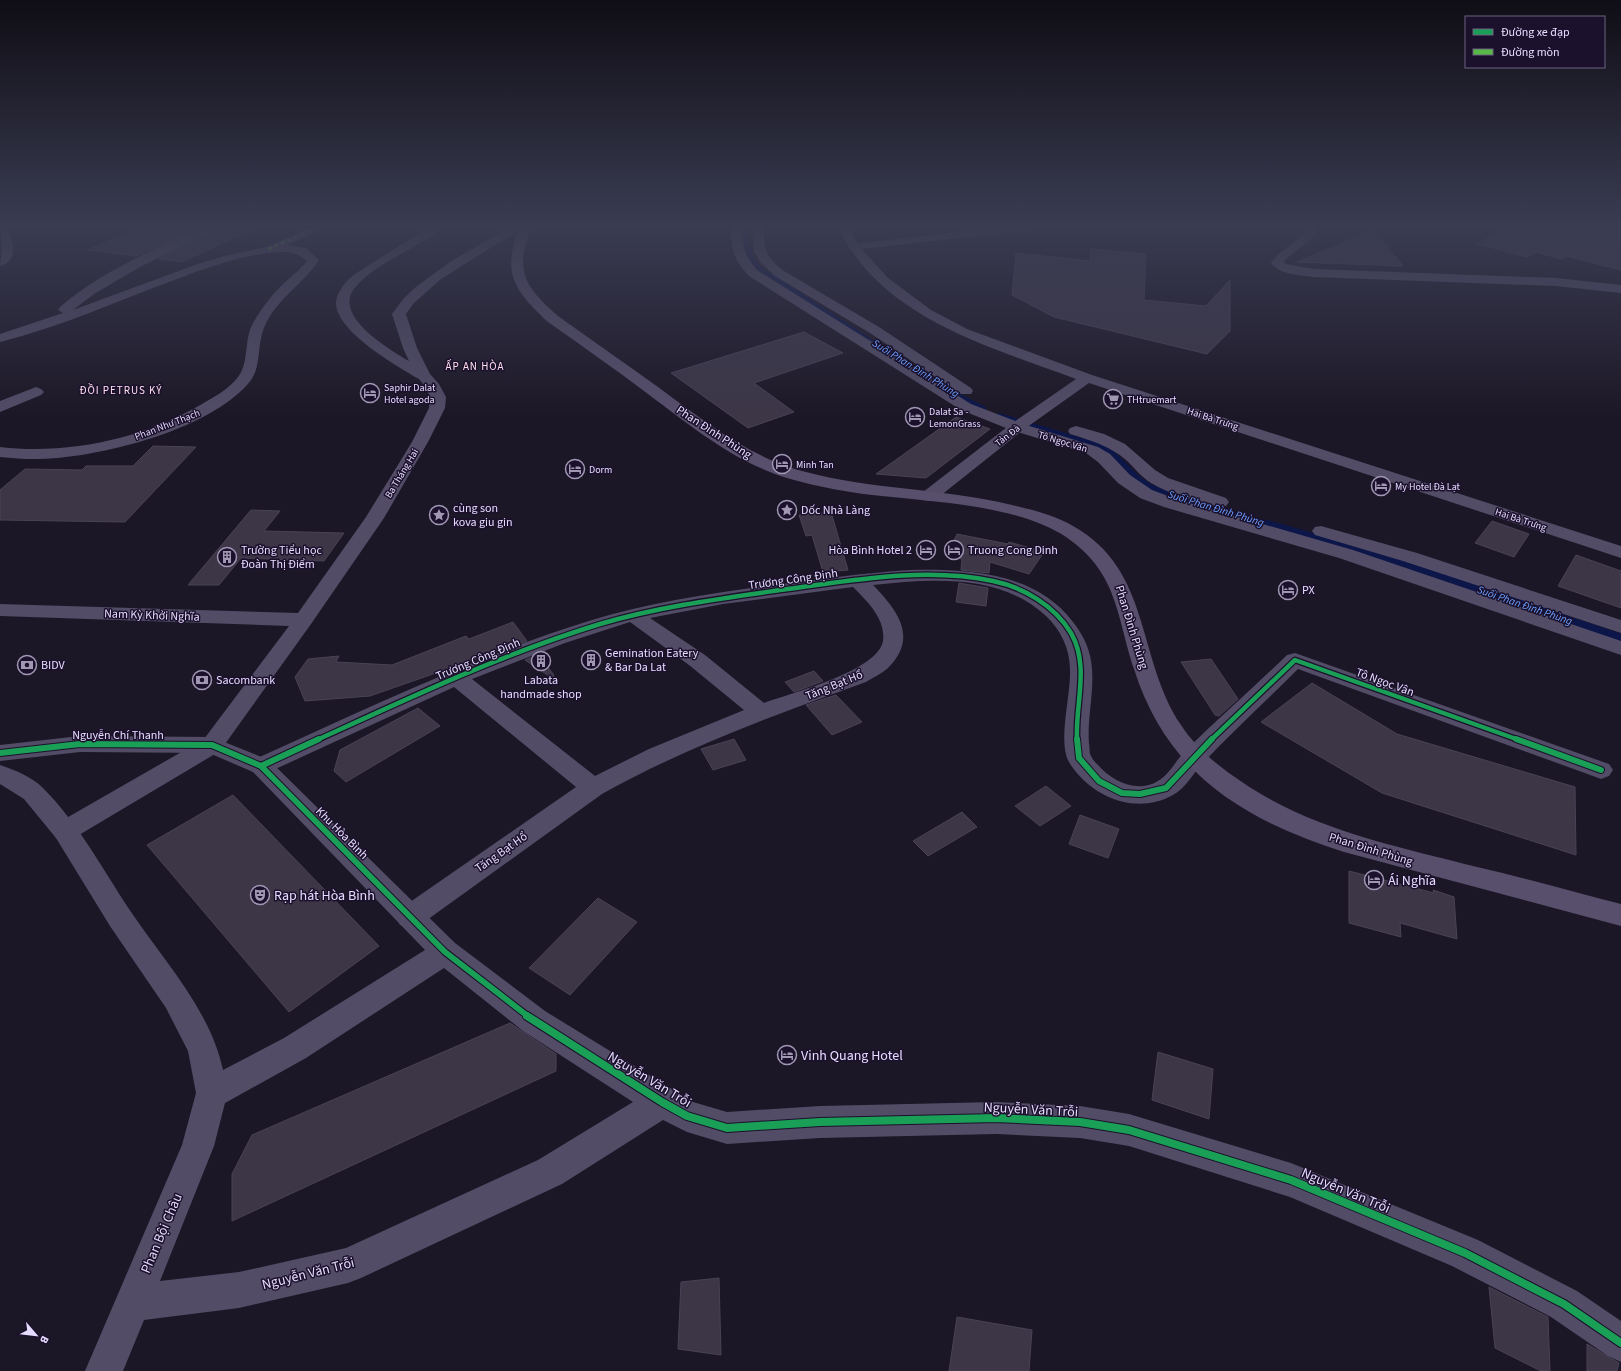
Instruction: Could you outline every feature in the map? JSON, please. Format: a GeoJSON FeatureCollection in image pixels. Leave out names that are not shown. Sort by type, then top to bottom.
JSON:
{"type":"FeatureCollection","features":[{"type":"Feature","properties":{"kind":"main road","name":"Phan Đình Phùng"},"geometry":{"type":"LineString","coordinates":[[523,289],[530,299],[553,319],[709,432],[745,454],[768,465],[794,474],[833,484],[996,505],[1040,518],[1069,531],[1094,549],[1112,568],[1123,591],[1145,672],[1169,725],[1193,758],[1234,790],[1284,819],[1349,844],[1621,916]]}},
{"type":"Feature","properties":{"kind":"street"},"geometry":{"type":"LineString","coordinates":[[0,338],[54,321],[68,306],[94,289]]}},
{"type":"Feature","properties":{"kind":"street","name":"Phan Như Thạch"},"geometry":{"type":"LineString","coordinates":[[54,321],[139,289]]}},
{"type":"Feature","properties":{"kind":"street","name":"Phan Như Thạch"},"geometry":{"type":"LineString","coordinates":[[0,452],[10,454],[41,455],[92,449],[150,433],[194,415],[226,397],[242,382],[250,369],[257,328],[286,289]]}},
{"type":"Feature","properties":{"kind":"street"},"geometry":{"type":"LineString","coordinates":[[348,289],[345,292],[342,304],[350,322],[367,339],[424,376]]}},
{"type":"Feature","properties":{"kind":"street","name":"Ba Tháng Hai"},"geometry":{"type":"LineString","coordinates":[[212,745],[304,620],[378,512],[420,442],[437,408],[438,397],[432,384],[424,376],[410,348],[399,314],[405,303],[419,289]]}},
{"type":"Feature","properties":{"kind":"street","name":"Tô Ngọc Vân"},"geometry":{"type":"LineString","coordinates":[[778,289],[966,407],[1023,422],[1108,441],[1132,457],[1145,472],[1162,482],[1195,495],[1410,557],[1621,627]]}},
{"type":"Feature","properties":{"kind":"street","name":"Tô Ngọc Vân"},"geometry":{"type":"LineString","coordinates":[[805,289],[986,403],[1023,422],[1092,450],[1104,458],[1124,479],[1146,494],[1170,503],[1346,554],[1621,648]]}},
{"type":"Feature","properties":{"kind":"street","name":"Hai Bà Trưng"},"geometry":{"type":"LineString","coordinates":[[893,289],[926,313],[962,332],[991,344],[1087,378],[1621,552]]}},
{"type":"Feature","properties":{"kind":"street","name":"Tản Đà"},"geometry":{"type":"LineString","coordinates":[[929,496],[1023,422],[1087,378]]}},
{"type":"Feature","properties":{"kind":"street"},"geometry":{"type":"LineString","coordinates":[[0,407],[36,392]]}},
{"type":"Feature","properties":{"kind":"street","name":"Trương Công Định"},"geometry":{"type":"LineString","coordinates":[[261,766],[457,678],[549,641],[633,615],[716,599],[858,580],[936,574],[982,579],[1011,586],[1032,596],[1052,609],[1072,634],[1081,666],[1075,730],[1079,758],[1098,781],[1117,792],[1140,795],[1164,790],[1181,774],[1193,758]]}},
{"type":"Feature","properties":{"kind":"street","name":"Tăng Bạt Hổ"},"geometry":{"type":"LineString","coordinates":[[410,917],[593,788],[660,752],[761,712],[858,677],[878,664],[890,651],[894,633],[890,619],[881,603],[858,580]]}},
{"type":"Feature","properties":{"kind":"street","name":"Nam Kỳ Khởi Nghĩa"},"geometry":{"type":"LineString","coordinates":[[0,610],[304,620]]}},
{"type":"Feature","properties":{"kind":"street"},"geometry":{"type":"LineString","coordinates":[[633,615],[697,660],[761,712]]}},
{"type":"Feature","properties":{"kind":"street","name":"Tô Ngọc Vân"},"geometry":{"type":"LineString","coordinates":[[1193,758],[1295,660],[1601,770]]}},
{"type":"Feature","properties":{"kind":"street"},"geometry":{"type":"LineString","coordinates":[[457,678],[593,788]]}},
{"type":"Feature","properties":{"kind":"street","name":"Nguyễn Chí Thanh"},"geometry":{"type":"LineString","coordinates":[[0,753],[80,744],[212,745]]}},
{"type":"Feature","properties":{"kind":"street"},"geometry":{"type":"LineString","coordinates":[[65,831],[212,745]]}},
{"type":"Feature","properties":{"kind":"street","name":"Khu Hòa Bình"},"geometry":{"type":"LineString","coordinates":[[212,745],[261,766],[445,952]]}},
{"type":"Feature","properties":{"kind":"street"},"geometry":{"type":"LineString","coordinates":[[0,774],[10,778],[33,793],[65,831],[120,918],[176,1000],[203,1049],[212,1093],[295,1048],[445,952]]}},
{"type":"Feature","properties":{"kind":"street","name":"Nguyễn Văn Trỗi"},"geometry":{"type":"LineString","coordinates":[[445,952],[534,1021],[662,1102],[687,1116],[727,1128],[820,1122],[996,1118],[1080,1122],[1129,1130],[1291,1180],[1466,1253],[1564,1304],[1621,1343]]}},
{"type":"Feature","properties":{"kind":"street","name":"Phan Bội Châu"},"geometry":{"type":"LineString","coordinates":[[104,1371],[198,1146],[212,1093]]}},
{"type":"Feature","properties":{"kind":"street","name":"Nguyễn Văn Trỗi"},"geometry":{"type":"LineString","coordinates":[[132,1303],[239,1290],[348,1266],[550,1172],[662,1102]]}},
{"type":"Feature","properties":{"kind":"building"},"geometry":{"type":"Polygon","coordinates":[[[1013,289],[1144,289],[1144,300],[1206,306],[1222,289],[1230,289],[1230,331],[1207,354],[1054,317],[1012,295],[1013,289]]]}},
{"type":"Feature","properties":{"kind":"building"},"geometry":{"type":"Polygon","coordinates":[[[804,332],[843,353],[754,383],[794,412],[748,428],[671,373],[804,332]]]}},
{"type":"Feature","properties":{"kind":"building"},"geometry":{"type":"Polygon","coordinates":[[[956,417],[990,429],[926,478],[876,474],[956,417]]]}},
{"type":"Feature","properties":{"kind":"building"},"geometry":{"type":"Polygon","coordinates":[[[153,446],[196,447],[125,522],[0,520],[0,490],[25,469],[82,470],[86,466],[133,466],[153,446]]]}},
{"type":"Feature","properties":{"kind":"building"},"geometry":{"type":"Polygon","coordinates":[[[251,510],[280,511],[264,531],[344,533],[324,561],[241,558],[219,585],[188,585],[251,510]]]}},
{"type":"Feature","properties":{"kind":"building"},"geometry":{"type":"Polygon","coordinates":[[[831,512],[848,570],[823,572],[812,535],[806,536],[799,515],[831,512]]]}},
{"type":"Feature","properties":{"kind":"building"},"geometry":{"type":"Polygon","coordinates":[[[1492,521],[1529,534],[1514,557],[1475,543],[1492,521]]]}},
{"type":"Feature","properties":{"kind":"building"},"geometry":{"type":"Polygon","coordinates":[[[957,534],[1008,544],[1009,542],[1044,552],[1029,574],[990,562],[989,573],[961,570],[962,559],[947,556],[957,534]]]}},
{"type":"Feature","properties":{"kind":"building"},"geometry":{"type":"Polygon","coordinates":[[[1576,555],[1621,571],[1621,608],[1558,586],[1576,555]]]}},
{"type":"Feature","properties":{"kind":"building"},"geometry":{"type":"Polygon","coordinates":[[[959,583],[988,588],[986,606],[956,602],[959,583]]]}},
{"type":"Feature","properties":{"kind":"building"},"geometry":{"type":"Polygon","coordinates":[[[513,622],[527,641],[370,696],[305,701],[295,677],[308,659],[339,656],[336,662],[392,665],[466,636],[469,639],[513,622]]]}},
{"type":"Feature","properties":{"kind":"building"},"geometry":{"type":"Polygon","coordinates":[[[538,655],[554,675],[552,678],[525,660],[538,655]]]}},
{"type":"Feature","properties":{"kind":"building"},"geometry":{"type":"Polygon","coordinates":[[[1211,659],[1238,699],[1219,716],[1215,715],[1181,662],[1211,659]]]}},
{"type":"Feature","properties":{"kind":"building"},"geometry":{"type":"Polygon","coordinates":[[[814,671],[823,681],[794,692],[785,682],[814,671]]]}},
{"type":"Feature","properties":{"kind":"building"},"geometry":{"type":"Polygon","coordinates":[[[1312,683],[1397,734],[1575,787],[1576,855],[1382,793],[1261,722],[1312,683]]]}},
{"type":"Feature","properties":{"kind":"building"},"geometry":{"type":"Polygon","coordinates":[[[836,695],[862,722],[832,735],[806,705],[836,695]]]}},
{"type":"Feature","properties":{"kind":"building"},"geometry":{"type":"Polygon","coordinates":[[[418,708],[440,726],[346,782],[334,771],[340,750],[418,708]]]}},
{"type":"Feature","properties":{"kind":"building"},"geometry":{"type":"Polygon","coordinates":[[[734,739],[746,760],[713,770],[701,749],[734,739]]]}},
{"type":"Feature","properties":{"kind":"building"},"geometry":{"type":"Polygon","coordinates":[[[1046,786],[1071,806],[1040,826],[1015,806],[1046,786]]]}},
{"type":"Feature","properties":{"kind":"building","name":"Rạp hát Hòa Bình"},"geometry":{"type":"Polygon","coordinates":[[[233,795],[379,946],[289,1012],[147,845],[233,795]]]}},
{"type":"Feature","properties":{"kind":"building"},"geometry":{"type":"Polygon","coordinates":[[[962,812],[977,827],[928,856],[913,841],[962,812]]]}},
{"type":"Feature","properties":{"kind":"building"},"geometry":{"type":"Polygon","coordinates":[[[1080,815],[1119,829],[1108,858],[1069,844],[1080,815]]]}},
{"type":"Feature","properties":{"kind":"building"},"geometry":{"type":"Polygon","coordinates":[[[1349,871],[1434,893],[1433,890],[1454,897],[1457,939],[1400,923],[1401,937],[1349,923],[1349,871]]]}},
{"type":"Feature","properties":{"kind":"building"},"geometry":{"type":"Polygon","coordinates":[[[598,898],[637,922],[570,995],[529,968],[598,898]]]}},
{"type":"Feature","properties":{"kind":"building"},"geometry":{"type":"Polygon","coordinates":[[[510,1023],[556,1054],[556,1071],[232,1221],[232,1174],[252,1135],[510,1023]]]}},
{"type":"Feature","properties":{"kind":"building"},"geometry":{"type":"Polygon","coordinates":[[[1158,1052],[1213,1069],[1209,1119],[1152,1100],[1158,1052]]]}},
{"type":"Feature","properties":{"kind":"building"},"geometry":{"type":"Polygon","coordinates":[[[719,1278],[721,1355],[678,1349],[681,1282],[719,1278]]]}},
{"type":"Feature","properties":{"kind":"building"},"geometry":{"type":"Polygon","coordinates":[[[1489,1287],[1548,1317],[1550,1371],[1541,1371],[1495,1348],[1489,1287]]]}},
{"type":"Feature","properties":{"kind":"building"},"geometry":{"type":"Polygon","coordinates":[[[957,1317],[1032,1330],[1029,1371],[949,1371],[957,1317]]]}},
{"type":"Feature","properties":{"kind":"building"},"geometry":{"type":"Polygon","coordinates":[[[1587,1344],[1619,1363],[1617,1371],[1587,1371],[1587,1344]]]}},
{"type":"Feature","properties":{"kind":"waterway","name":"Suối Phan Đình Phùng"},"geometry":{"type":"LineString","coordinates":[[791,289],[895,357]]}},
{"type":"Feature","properties":{"kind":"waterway","name":"Suối Phan Đình Phùng"},"geometry":{"type":"LineString","coordinates":[[894,356],[907,364]]}},
{"type":"Feature","properties":{"kind":"waterway","name":"Suối Phan Đình Phùng"},"geometry":{"type":"LineString","coordinates":[[954,394],[983,409]]}},
{"type":"Feature","properties":{"kind":"waterway","name":"Suối Phan Đình Phùng"},"geometry":{"type":"LineString","coordinates":[[999,416],[1099,446],[1114,455],[1137,478],[1150,487],[1176,498],[1271,525]]}},
{"type":"Feature","properties":{"kind":"waterway","name":"Suối Phan Đình Phùng"},"geometry":{"type":"LineString","coordinates":[[1267,524],[1378,555],[1621,638]]}},
{"type":"Feature","properties":{"kind":"cycle path"},"geometry":{"type":"LineString","coordinates":[[261,766],[471,671],[557,638],[625,617],[723,598],[865,579],[933,575],[978,578],[996,581],[1014,587],[1031,595],[1060,618],[1071,633],[1078,649],[1081,668],[1077,717],[1079,758],[1099,781],[1122,793],[1150,793],[1161,790],[1170,785],[1193,758],[1295,660],[1601,770]]}},
{"type":"Feature","properties":{"kind":"cycle path"},"geometry":{"type":"LineString","coordinates":[[0,753],[80,744],[212,745],[261,766],[445,952],[534,1021],[662,1102],[687,1116],[727,1128],[820,1122],[996,1118],[1080,1122],[1129,1130],[1291,1180],[1465,1253],[1564,1304],[1621,1343]]}},
{"type":"Feature","properties":{"kind":"place","name":"Saphir Dalat Hotel agoda"},"geometry":{"type":"Point","coordinates":[370,393]}},
{"type":"Feature","properties":{"kind":"place","name":"THtruemart"},"geometry":{"type":"Point","coordinates":[1113,399]}},
{"type":"Feature","properties":{"kind":"place","name":"Dalat Sa - LemonGrass"},"geometry":{"type":"Point","coordinates":[915,417]}},
{"type":"Feature","properties":{"kind":"place","name":"Minh Tan"},"geometry":{"type":"Point","coordinates":[782,464]}},
{"type":"Feature","properties":{"kind":"place","name":"Dorm"},"geometry":{"type":"Point","coordinates":[575,469]}},
{"type":"Feature","properties":{"kind":"place","name":"My Hotel Đà Lạt"},"geometry":{"type":"Point","coordinates":[1381,486]}},
{"type":"Feature","properties":{"kind":"place","name":"Dốc Nhà Làng"},"geometry":{"type":"Point","coordinates":[787,510]}},
{"type":"Feature","properties":{"kind":"place","name":"cùng son kova giu gin"},"geometry":{"type":"Point","coordinates":[439,515]}},
{"type":"Feature","properties":{"kind":"place","name":"Hòa Bình Hotel 2"},"geometry":{"type":"Point","coordinates":[926,550]}},
{"type":"Feature","properties":{"kind":"place","name":"Truong Cong Dinh"},"geometry":{"type":"Point","coordinates":[954,550]}},
{"type":"Feature","properties":{"kind":"place","name":"Trường Tiểu học Đoàn Thị Điểm"},"geometry":{"type":"Point","coordinates":[227,557]}},
{"type":"Feature","properties":{"kind":"place","name":"PX"},"geometry":{"type":"Point","coordinates":[1288,590]}},
{"type":"Feature","properties":{"kind":"place","name":"Gemination Eatery & Bar Da Lat"},"geometry":{"type":"Point","coordinates":[591,660]}},
{"type":"Feature","properties":{"kind":"place","name":"Labata handmade shop"},"geometry":{"type":"Point","coordinates":[541,661]}},
{"type":"Feature","properties":{"kind":"place","name":"BIDV"},"geometry":{"type":"Point","coordinates":[27,665]}},
{"type":"Feature","properties":{"kind":"place","name":"Sacombank"},"geometry":{"type":"Point","coordinates":[202,680]}},
{"type":"Feature","properties":{"kind":"place","name":"Ái Nghĩa"},"geometry":{"type":"Point","coordinates":[1374,880]}},
{"type":"Feature","properties":{"kind":"place","name":"Rạp hát Hòa Bình"},"geometry":{"type":"Point","coordinates":[260,895]}},
{"type":"Feature","properties":{"kind":"place","name":"Vinh Quang Hotel"},"geometry":{"type":"Point","coordinates":[787,1055]}},
{"type":"Feature","properties":{"kind":"district","name":"ẤP AN HÒA"},"geometry":{"type":"Point","coordinates":[475,366]}},
{"type":"Feature","properties":{"kind":"district","name":"ĐỒI PETRUS KÝ"},"geometry":{"type":"Point","coordinates":[121,390]}}]}
